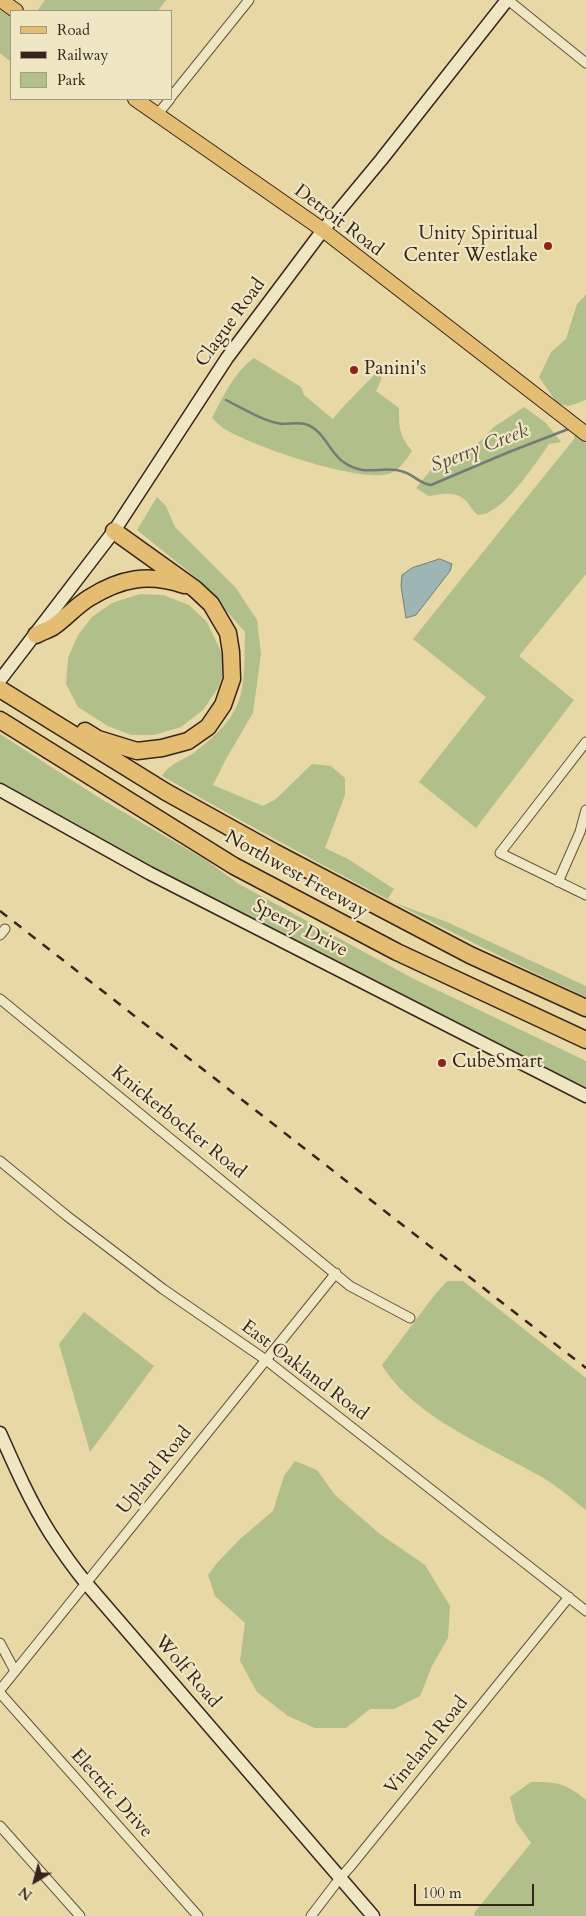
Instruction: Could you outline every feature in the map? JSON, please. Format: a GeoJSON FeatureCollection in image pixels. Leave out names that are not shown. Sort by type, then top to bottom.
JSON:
{"type":"FeatureCollection","features":[{"type":"Feature","properties":{"kind":"highway"},"geometry":{"type":"LineString","coordinates":[[14,698],[54,713],[98,739],[137,751],[162,748],[188,741],[208,727],[224,705],[232,679],[231,652],[228,633],[211,604],[195,589],[114,531]]}},
{"type":"Feature","properties":{"kind":"highway"},"geometry":{"type":"LineString","coordinates":[[36,635],[53,626],[88,598],[130,579],[171,581],[195,589]]}},
{"type":"Feature","properties":{"kind":"highway","name":"Northwest Freeway"},"geometry":{"type":"LineString","coordinates":[[0,689],[166,792],[274,852],[470,955],[586,1008]]}},
{"type":"Feature","properties":{"kind":"highway","name":"Northwest Freeway"},"geometry":{"type":"LineString","coordinates":[[0,720],[234,866],[397,952],[586,1040]]}},
{"type":"Feature","properties":{"kind":"main road"},"geometry":{"type":"LineString","coordinates":[[1,0],[15,10]]}},
{"type":"Feature","properties":{"kind":"main road","name":"Detroit Road"},"geometry":{"type":"LineString","coordinates":[[136,100],[323,230],[585,433]]}},
{"type":"Feature","properties":{"kind":"street"},"geometry":{"type":"LineString","coordinates":[[172,97],[249,0]]}},
{"type":"Feature","properties":{"kind":"street"},"geometry":{"type":"LineString","coordinates":[[507,0],[586,63]]}},
{"type":"Feature","properties":{"kind":"street","name":"Clague Road"},"geometry":{"type":"LineString","coordinates":[[0,680],[114,531],[227,358],[323,230],[381,160],[507,0]]}},
{"type":"Feature","properties":{"kind":"street"},"geometry":{"type":"LineString","coordinates":[[157,115],[169,100]]}},
{"type":"Feature","properties":{"kind":"street"},"geometry":{"type":"LineString","coordinates":[[586,742],[500,853],[586,895]]}},
{"type":"Feature","properties":{"kind":"street","name":"Sperry Drive"},"geometry":{"type":"LineString","coordinates":[[0,790],[149,873],[586,1096]]}},
{"type":"Feature","properties":{"kind":"street"},"geometry":{"type":"LineString","coordinates":[[558,882],[580,832],[586,810]]}},
{"type":"Feature","properties":{"kind":"street","name":"Knickerbocker Road"},"geometry":{"type":"LineString","coordinates":[[0,999],[336,1272],[350,1286],[410,1318]]}},
{"type":"Feature","properties":{"kind":"street","name":"East Oakland Road"},"geometry":{"type":"LineString","coordinates":[[0,1161],[67,1216],[163,1289],[266,1360],[586,1611]]}},
{"type":"Feature","properties":{"kind":"street","name":"Upland Road"},"geometry":{"type":"LineString","coordinates":[[0,1692],[14,1671],[336,1272]]}},
{"type":"Feature","properties":{"kind":"street","name":"Wolf Road"},"geometry":{"type":"LineString","coordinates":[[0,1433],[40,1516],[55,1541],[86,1583],[373,1916]]}},
{"type":"Feature","properties":{"kind":"street","name":"Vineland Road"},"geometry":{"type":"LineString","coordinates":[[311,1916],[569,1597]]}},
{"type":"Feature","properties":{"kind":"street"},"geometry":{"type":"LineString","coordinates":[[0,1643],[14,1671]]}},
{"type":"Feature","properties":{"kind":"street","name":"Electric Drive"},"geometry":{"type":"LineString","coordinates":[[0,1692],[198,1916]]}},
{"type":"Feature","properties":{"kind":"street"},"geometry":{"type":"LineString","coordinates":[[0,1826],[80,1916]]}},
{"type":"Feature","properties":{"kind":"green space"},"geometry":{"type":"Polygon","coordinates":[[[45,0],[166,0],[159,10],[38,10],[45,0]]]}},
{"type":"Feature","properties":{"kind":"green space"},"geometry":{"type":"Polygon","coordinates":[[[0,10],[10,17],[10,61],[0,53],[0,10]]]}},
{"type":"Feature","properties":{"kind":"green space"},"geometry":{"type":"Polygon","coordinates":[[[586,295],[586,400],[569,406],[557,403],[539,377],[551,352],[566,339],[577,304],[586,295]]]}},
{"type":"Feature","properties":{"kind":"green space"},"geometry":{"type":"Polygon","coordinates":[[[254,358],[301,387],[304,395],[333,419],[377,372],[382,378],[376,391],[399,408],[401,431],[404,440],[412,451],[405,461],[391,473],[377,475],[357,473],[332,469],[280,453],[223,428],[212,418],[235,378],[254,358]]]}},
{"type":"Feature","properties":{"kind":"green space"},"geometry":{"type":"Polygon","coordinates":[[[524,407],[546,423],[561,442],[549,444],[514,491],[497,507],[488,513],[478,515],[465,500],[457,495],[429,496],[416,488],[434,466],[465,457],[494,427],[524,407]]]}},
{"type":"Feature","properties":{"kind":"green space"},"geometry":{"type":"Polygon","coordinates":[[[575,435],[586,443],[586,574],[519,656],[574,700],[476,828],[419,782],[486,697],[413,639],[574,439],[575,435]]]}},
{"type":"Feature","properties":{"kind":"green space"},"geometry":{"type":"Polygon","coordinates":[[[157,497],[166,506],[175,527],[236,588],[257,620],[261,654],[253,713],[213,785],[263,806],[276,799],[312,764],[331,766],[345,778],[345,795],[325,848],[348,859],[394,889],[388,899],[162,776],[169,768],[191,755],[212,738],[225,725],[233,713],[239,700],[242,686],[245,632],[199,580],[137,530],[157,497]]]}},
{"type":"Feature","properties":{"kind":"green space"},"geometry":{"type":"Polygon","coordinates":[[[140,594],[163,595],[189,605],[207,622],[223,656],[222,677],[218,688],[203,710],[181,727],[154,735],[131,735],[108,726],[78,707],[66,684],[68,658],[78,635],[92,617],[112,603],[140,594]]]}},
{"type":"Feature","properties":{"kind":"green space"},"geometry":{"type":"Polygon","coordinates":[[[0,734],[101,799],[204,859],[239,884],[412,978],[586,1061],[586,1089],[156,871],[0,784],[0,734]]]}},
{"type":"Feature","properties":{"kind":"green space"},"geometry":{"type":"Polygon","coordinates":[[[394,903],[447,922],[586,986],[586,997],[532,972],[394,903]]]}},
{"type":"Feature","properties":{"kind":"green space"},"geometry":{"type":"Polygon","coordinates":[[[447,1281],[463,1281],[586,1378],[586,1510],[546,1480],[453,1429],[432,1415],[412,1400],[395,1383],[382,1365],[447,1281]]]}},
{"type":"Feature","properties":{"kind":"green space"},"geometry":{"type":"Polygon","coordinates":[[[84,1312],[154,1366],[90,1452],[59,1344],[84,1312]]]}},
{"type":"Feature","properties":{"kind":"green space"},"geometry":{"type":"Polygon","coordinates":[[[295,1461],[317,1470],[335,1495],[380,1534],[425,1565],[450,1606],[448,1638],[432,1666],[420,1696],[394,1709],[370,1709],[346,1728],[315,1728],[288,1716],[257,1692],[240,1661],[245,1623],[215,1596],[208,1575],[240,1539],[273,1511],[284,1476],[295,1461]]]}},
{"type":"Feature","properties":{"kind":"green space"},"geometry":{"type":"Polygon","coordinates":[[[531,1782],[548,1782],[561,1785],[586,1800],[586,1916],[475,1916],[474,1913],[531,1843],[516,1822],[510,1797],[531,1782]]]}},
{"type":"Feature","properties":{"kind":"water"},"geometry":{"type":"Polygon","coordinates":[[[440,559],[452,564],[450,571],[416,615],[406,618],[401,586],[402,575],[412,568],[440,559]]]}},
{"type":"Feature","properties":{"kind":"waterway","name":"Sperry Creek"},"geometry":{"type":"LineString","coordinates":[[226,400],[268,420],[282,424],[302,423],[317,430],[337,457],[351,466],[366,470],[396,470],[408,473],[431,485],[571,428]]}},
{"type":"Feature","properties":{"kind":"railway"},"geometry":{"type":"LineString","coordinates":[[0,911],[586,1368]]}},
{"type":"Feature","properties":{"kind":"place","name":"Unity Spiritual Center Westlake"},"geometry":{"type":"Point","coordinates":[548,246]}},
{"type":"Feature","properties":{"kind":"place","name":"Panini's"},"geometry":{"type":"Point","coordinates":[354,370]}},
{"type":"Feature","properties":{"kind":"place","name":"CubeSmart"},"geometry":{"type":"Point","coordinates":[442,1063]}}]}
